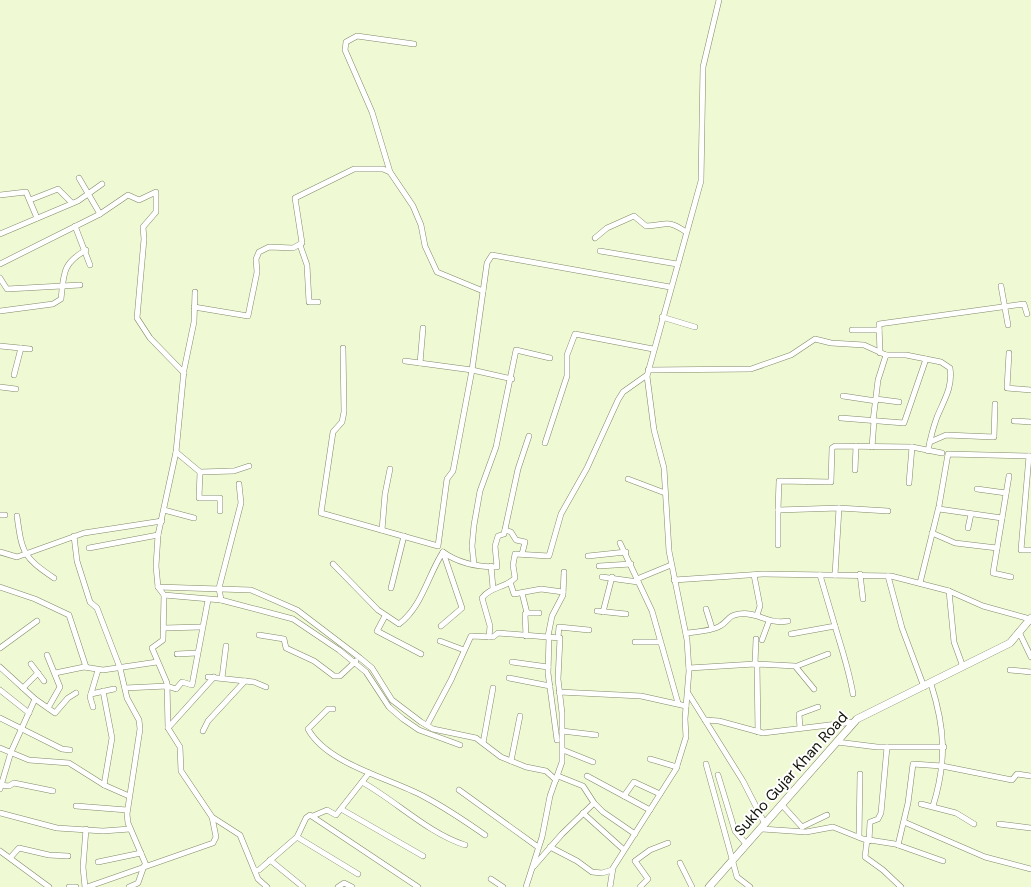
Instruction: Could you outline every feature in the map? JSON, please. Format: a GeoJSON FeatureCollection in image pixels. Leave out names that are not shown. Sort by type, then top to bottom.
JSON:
{"type":"FeatureCollection","features":[{"type":"Feature","properties":{"kind":"main road","name":"Sukho Gujar Khan Road"},"geometry":{"type":"LineString","coordinates":[[709,887],[854,722],[884,704],[928,685],[1010,643],[1030,618]]}},
{"type":"Feature","properties":{"kind":"street"},"geometry":{"type":"LineString","coordinates":[[610,887],[612,870],[677,767],[686,737],[689,668],[686,634],[674,580],[664,468],[653,424],[648,372],[701,181],[703,67],[719,0]]}},
{"type":"Feature","properties":{"kind":"street"},"geometry":{"type":"LineString","coordinates":[[414,44],[356,36],[349,39],[345,46],[346,57],[372,112],[390,172],[412,206],[421,225],[426,249],[432,256],[437,272],[483,291]]}},
{"type":"Feature","properties":{"kind":"street"},"geometry":{"type":"LineString","coordinates":[[194,307],[248,316],[257,272],[256,259],[259,252],[269,247],[293,248],[300,245],[303,240],[294,201],[298,195],[320,187],[354,169],[383,169],[390,172]]}},
{"type":"Feature","properties":{"kind":"street"},"geometry":{"type":"LineString","coordinates":[[79,178],[100,214]]}},
{"type":"Feature","properties":{"kind":"street"},"geometry":{"type":"LineString","coordinates":[[0,234],[72,203],[102,184]]}},
{"type":"Feature","properties":{"kind":"street"},"geometry":{"type":"LineString","coordinates":[[30,200],[58,189],[72,203]]}},
{"type":"Feature","properties":{"kind":"street"},"geometry":{"type":"LineString","coordinates":[[0,196],[26,192],[37,218]]}},
{"type":"Feature","properties":{"kind":"street"},"geometry":{"type":"LineString","coordinates":[[0,264],[100,214],[128,195],[139,200],[156,192],[156,212],[143,227],[144,239],[137,318],[150,338],[184,373]]}},
{"type":"Feature","properties":{"kind":"street"},"geometry":{"type":"LineString","coordinates":[[595,238],[606,228],[634,216],[646,226],[663,222],[686,232]]}},
{"type":"Feature","properties":{"kind":"street"},"geometry":{"type":"LineString","coordinates":[[74,226],[86,250],[90,265]]}},
{"type":"Feature","properties":{"kind":"street"},"geometry":{"type":"LineString","coordinates":[[300,245],[307,265],[308,302],[318,302]]}},
{"type":"Feature","properties":{"kind":"street"},"geometry":{"type":"LineString","coordinates":[[0,311],[53,304],[61,299],[67,265],[86,250]]}},
{"type":"Feature","properties":{"kind":"street"},"geometry":{"type":"LineString","coordinates":[[600,251],[677,264]]}},
{"type":"Feature","properties":{"kind":"street"},"geometry":{"type":"LineString","coordinates":[[438,546],[447,480],[453,472],[472,370],[487,263],[492,255],[670,288]]}},
{"type":"Feature","properties":{"kind":"street"},"geometry":{"type":"LineString","coordinates":[[0,278],[7,289],[80,285]]}},
{"type":"Feature","properties":{"kind":"street"},"geometry":{"type":"LineString","coordinates":[[1001,286],[1008,325]]}},
{"type":"Feature","properties":{"kind":"street"},"geometry":{"type":"LineString","coordinates":[[86,829],[82,867],[86,887],[213,843],[216,837],[212,817],[181,771],[180,747],[168,728],[167,686],[152,648],[163,640],[161,591],[156,566],[158,535],[176,452],[184,373],[194,322],[195,292]]}},
{"type":"Feature","properties":{"kind":"street"},"geometry":{"type":"LineString","coordinates":[[872,446],[873,421],[883,354],[879,324],[1025,304],[1027,314]]}},
{"type":"Feature","properties":{"kind":"street"},"geometry":{"type":"LineString","coordinates":[[662,317],[695,327]]}},
{"type":"Feature","properties":{"kind":"street"},"geometry":{"type":"LineString","coordinates":[[420,363],[423,328]]}},
{"type":"Feature","properties":{"kind":"street"},"geometry":{"type":"LineString","coordinates":[[852,330],[879,330]]}},
{"type":"Feature","properties":{"kind":"street"},"geometry":{"type":"LineString","coordinates":[[545,443],[567,376],[567,355],[575,334],[653,349]]}},
{"type":"Feature","properties":{"kind":"street"},"geometry":{"type":"LineString","coordinates":[[489,637],[490,626],[482,598],[493,588],[510,582],[515,578],[514,555],[549,556],[561,514],[587,468],[618,400],[623,392],[648,372],[751,369],[791,355],[813,339],[831,343],[864,346],[883,354],[906,355],[946,364],[951,374],[946,400],[937,418],[928,451]]}},
{"type":"Feature","properties":{"kind":"street"},"geometry":{"type":"LineString","coordinates":[[0,346],[30,350]]}},
{"type":"Feature","properties":{"kind":"street"},"geometry":{"type":"LineString","coordinates":[[14,375],[21,348]]}},
{"type":"Feature","properties":{"kind":"street"},"geometry":{"type":"LineString","coordinates":[[343,348],[344,412],[342,422],[333,432],[320,511],[322,514],[438,546],[453,559],[474,564],[497,566],[495,546],[497,538],[504,534],[518,469],[529,436]]}},
{"type":"Feature","properties":{"kind":"street"},"geometry":{"type":"LineString","coordinates":[[474,564],[472,546],[480,491],[496,447],[517,349],[550,358]]}},
{"type":"Feature","properties":{"kind":"street"},"geometry":{"type":"LineString","coordinates":[[1009,353],[1006,388],[1031,390]]}},
{"type":"Feature","properties":{"kind":"street"},"geometry":{"type":"LineString","coordinates":[[840,418],[904,423],[926,359]]}},
{"type":"Feature","properties":{"kind":"street"},"geometry":{"type":"LineString","coordinates":[[405,361],[472,370],[512,378]]}},
{"type":"Feature","properties":{"kind":"street"},"geometry":{"type":"LineString","coordinates":[[0,387],[16,389]]}},
{"type":"Feature","properties":{"kind":"street"},"geometry":{"type":"LineString","coordinates":[[843,396],[899,402]]}},
{"type":"Feature","properties":{"kind":"street"},"geometry":{"type":"LineString","coordinates":[[930,442],[946,435],[994,437],[995,404]]}},
{"type":"Feature","properties":{"kind":"street"},"geometry":{"type":"LineString","coordinates":[[1014,421],[1031,422]]}},
{"type":"Feature","properties":{"kind":"street"},"geometry":{"type":"LineString","coordinates":[[855,470],[856,446]]}},
{"type":"Feature","properties":{"kind":"street"},"geometry":{"type":"LineString","coordinates":[[778,545],[779,482],[832,481],[832,448],[856,446],[912,447],[942,453]]}},
{"type":"Feature","properties":{"kind":"street"},"geometry":{"type":"LineString","coordinates":[[909,483],[912,447]]}},
{"type":"Feature","properties":{"kind":"street"},"geometry":{"type":"LineString","coordinates":[[176,452],[200,472],[234,471],[249,466]]}},
{"type":"Feature","properties":{"kind":"street"},"geometry":{"type":"LineString","coordinates":[[920,583],[939,509],[948,454],[1030,456],[1021,550],[1031,550]]}},
{"type":"Feature","properties":{"kind":"street"},"geometry":{"type":"LineString","coordinates":[[382,530],[385,494],[390,469]]}},
{"type":"Feature","properties":{"kind":"street"},"geometry":{"type":"LineString","coordinates":[[200,472],[199,498],[220,498],[220,511]]}},
{"type":"Feature","properties":{"kind":"street"},"geometry":{"type":"LineString","coordinates":[[1009,476],[993,573],[1012,576]]}},
{"type":"Feature","properties":{"kind":"street"},"geometry":{"type":"LineString","coordinates":[[628,479],[665,493]]}},
{"type":"Feature","properties":{"kind":"street"},"geometry":{"type":"LineString","coordinates":[[220,599],[219,590],[241,503],[239,484]]}},
{"type":"Feature","properties":{"kind":"street"},"geometry":{"type":"LineString","coordinates":[[977,489],[1006,493]]}},
{"type":"Feature","properties":{"kind":"street"},"geometry":{"type":"LineString","coordinates":[[778,510],[839,508],[888,510]]}},
{"type":"Feature","properties":{"kind":"street"},"geometry":{"type":"LineString","coordinates":[[835,575],[839,508]]}},
{"type":"Feature","properties":{"kind":"street"},"geometry":{"type":"LineString","coordinates":[[939,509],[1002,518]]}},
{"type":"Feature","properties":{"kind":"street"},"geometry":{"type":"LineString","coordinates":[[164,510],[194,518]]}},
{"type":"Feature","properties":{"kind":"street"},"geometry":{"type":"LineString","coordinates":[[968,528],[971,514]]}},
{"type":"Feature","properties":{"kind":"street"},"geometry":{"type":"LineString","coordinates":[[17,516],[21,555]]}},
{"type":"Feature","properties":{"kind":"street"},"geometry":{"type":"LineString","coordinates":[[21,555],[74,536],[162,521]]}},
{"type":"Feature","properties":{"kind":"street"},"geometry":{"type":"LineString","coordinates":[[505,530],[512,532],[516,540],[525,542],[522,554]]}},
{"type":"Feature","properties":{"kind":"street"},"geometry":{"type":"LineString","coordinates":[[932,533],[959,544],[997,548]]}},
{"type":"Feature","properties":{"kind":"street"},"geometry":{"type":"LineString","coordinates":[[89,548],[158,535]]}},
{"type":"Feature","properties":{"kind":"street"},"geometry":{"type":"LineString","coordinates":[[74,536],[77,561],[89,600],[97,608],[120,668],[127,698],[139,720],[140,729],[127,810],[130,829],[145,866],[138,883],[129,887]]}},
{"type":"Feature","properties":{"kind":"street"},"geometry":{"type":"LineString","coordinates":[[391,588],[404,536]]}},
{"type":"Feature","properties":{"kind":"street"},"geometry":{"type":"LineString","coordinates":[[620,542],[632,564],[652,611],[678,703]]}},
{"type":"Feature","properties":{"kind":"street"},"geometry":{"type":"LineString","coordinates":[[0,552],[21,555],[54,578]]}},
{"type":"Feature","properties":{"kind":"street"},"geometry":{"type":"LineString","coordinates":[[334,564],[358,592],[386,616],[400,624],[419,601],[432,568],[443,552]]}},
{"type":"Feature","properties":{"kind":"street"},"geometry":{"type":"LineString","coordinates":[[442,626],[462,608],[443,552]]}},
{"type":"Feature","properties":{"kind":"street"},"geometry":{"type":"LineString","coordinates":[[588,556],[626,552]]}},
{"type":"Feature","properties":{"kind":"street"},"geometry":{"type":"LineString","coordinates":[[599,566],[632,564]]}},
{"type":"Feature","properties":{"kind":"street"},"geometry":{"type":"LineString","coordinates":[[602,577],[638,580],[672,565]]}},
{"type":"Feature","properties":{"kind":"street"},"geometry":{"type":"LineString","coordinates":[[491,566],[493,588]]}},
{"type":"Feature","properties":{"kind":"street"},"geometry":{"type":"LineString","coordinates":[[557,740],[559,692],[552,616],[563,592],[564,572]]}},
{"type":"Feature","properties":{"kind":"street"},"geometry":{"type":"LineString","coordinates":[[674,580],[754,575],[860,574],[888,576],[949,591],[983,606],[1030,618]]}},
{"type":"Feature","properties":{"kind":"street"},"geometry":{"type":"LineString","coordinates":[[860,574],[863,599]]}},
{"type":"Feature","properties":{"kind":"street"},"geometry":{"type":"LineString","coordinates":[[754,575],[760,606],[757,616]]}},
{"type":"Feature","properties":{"kind":"street"},"geometry":{"type":"LineString","coordinates":[[820,575],[834,626],[848,665],[853,694]]}},
{"type":"Feature","properties":{"kind":"street"},"geometry":{"type":"LineString","coordinates":[[888,576],[902,628],[928,685],[940,719],[944,747],[942,766],[933,806]]}},
{"type":"Feature","properties":{"kind":"street"},"geometry":{"type":"LineString","coordinates":[[612,577],[600,611],[626,614]]}},
{"type":"Feature","properties":{"kind":"street"},"geometry":{"type":"LineString","coordinates":[[510,582],[513,594],[522,594],[529,590],[541,589],[563,592]]}},
{"type":"Feature","properties":{"kind":"street"},"geometry":{"type":"LineString","coordinates":[[0,587],[35,599],[69,615],[86,667]]}},
{"type":"Feature","properties":{"kind":"street"},"geometry":{"type":"LineString","coordinates":[[161,591],[251,590],[297,610],[358,660]]}},
{"type":"Feature","properties":{"kind":"street"},"geometry":{"type":"LineString","coordinates":[[161,591],[208,600],[220,599],[293,619],[372,668],[389,707],[419,730],[476,738],[496,754],[511,761],[532,769],[546,771],[555,778],[583,786],[594,803],[635,834]]}},
{"type":"Feature","properties":{"kind":"street"},"geometry":{"type":"LineString","coordinates":[[949,591],[954,642],[964,667]]}},
{"type":"Feature","properties":{"kind":"street"},"geometry":{"type":"LineString","coordinates":[[522,594],[527,612],[525,614],[526,636]]}},
{"type":"Feature","properties":{"kind":"street"},"geometry":{"type":"LineString","coordinates":[[125,688],[167,686],[176,689],[182,682],[192,685],[201,627],[208,600]]}},
{"type":"Feature","properties":{"kind":"street"},"geometry":{"type":"LineString","coordinates":[[706,608],[712,628]]}},
{"type":"Feature","properties":{"kind":"street"},"geometry":{"type":"LineString","coordinates":[[527,612],[539,613]]}},
{"type":"Feature","properties":{"kind":"street"},"geometry":{"type":"LineString","coordinates":[[686,634],[722,626],[726,618],[741,613],[757,616],[769,621],[788,621]]}},
{"type":"Feature","properties":{"kind":"street"},"geometry":{"type":"LineString","coordinates":[[386,616],[378,630],[421,654]]}},
{"type":"Feature","properties":{"kind":"street"},"geometry":{"type":"LineString","coordinates":[[0,648],[37,621]]}},
{"type":"Feature","properties":{"kind":"street"},"geometry":{"type":"LineString","coordinates":[[758,732],[756,664],[759,640],[769,621]]}},
{"type":"Feature","properties":{"kind":"street"},"geometry":{"type":"LineString","coordinates":[[791,634],[834,626]]}},
{"type":"Feature","properties":{"kind":"street"},"geometry":{"type":"LineString","coordinates":[[164,628],[201,627]]}},
{"type":"Feature","properties":{"kind":"street"},"geometry":{"type":"LineString","coordinates":[[526,887],[555,778],[562,762],[563,750],[550,686],[548,666],[553,637],[559,627],[589,630]]}},
{"type":"Feature","properties":{"kind":"street"},"geometry":{"type":"LineString","coordinates":[[1019,632],[1031,657]]}},
{"type":"Feature","properties":{"kind":"street"},"geometry":{"type":"LineString","coordinates":[[427,724],[452,680],[471,636],[489,637],[498,633],[553,637]]}},
{"type":"Feature","properties":{"kind":"street"},"geometry":{"type":"LineString","coordinates":[[259,635],[284,639],[286,648],[314,661],[334,676],[340,676],[358,660]]}},
{"type":"Feature","properties":{"kind":"street"},"geometry":{"type":"LineString","coordinates":[[440,641],[464,650]]}},
{"type":"Feature","properties":{"kind":"street"},"geometry":{"type":"LineString","coordinates":[[635,642],[660,642]]}},
{"type":"Feature","properties":{"kind":"street"},"geometry":{"type":"LineString","coordinates":[[222,678],[226,646]]}},
{"type":"Feature","properties":{"kind":"street"},"geometry":{"type":"LineString","coordinates":[[177,654],[197,653]]}},
{"type":"Feature","properties":{"kind":"street"},"geometry":{"type":"LineString","coordinates":[[689,668],[756,664],[797,666],[828,654]]}},
{"type":"Feature","properties":{"kind":"street"},"geometry":{"type":"LineString","coordinates":[[47,656],[60,687],[48,708]]}},
{"type":"Feature","properties":{"kind":"street"},"geometry":{"type":"LineString","coordinates":[[55,673],[66,669],[86,667],[98,670],[157,662]]}},
{"type":"Feature","properties":{"kind":"street"},"geometry":{"type":"LineString","coordinates":[[512,662],[548,666],[557,665]]}},
{"type":"Feature","properties":{"kind":"street"},"geometry":{"type":"LineString","coordinates":[[31,664],[44,681]]}},
{"type":"Feature","properties":{"kind":"street"},"geometry":{"type":"LineString","coordinates":[[797,666],[814,689]]}},
{"type":"Feature","properties":{"kind":"street"},"geometry":{"type":"LineString","coordinates":[[0,667],[35,699],[56,713],[68,698],[76,693]]}},
{"type":"Feature","properties":{"kind":"street"},"geometry":{"type":"LineString","coordinates":[[93,707],[91,694],[98,670]]}},
{"type":"Feature","properties":{"kind":"street"},"geometry":{"type":"LineString","coordinates":[[1010,670],[1031,672]]}},
{"type":"Feature","properties":{"kind":"street"},"geometry":{"type":"LineString","coordinates":[[23,688],[38,673]]}},
{"type":"Feature","properties":{"kind":"street"},"geometry":{"type":"LineString","coordinates":[[168,728],[211,677],[245,681],[266,686]]}},
{"type":"Feature","properties":{"kind":"street"},"geometry":{"type":"LineString","coordinates":[[510,678],[550,686]]}},
{"type":"Feature","properties":{"kind":"street"},"geometry":{"type":"LineString","coordinates":[[204,731],[208,721],[245,681]]}},
{"type":"Feature","properties":{"kind":"street"},"geometry":{"type":"LineString","coordinates":[[483,743],[493,688]]}},
{"type":"Feature","properties":{"kind":"street"},"geometry":{"type":"LineString","coordinates":[[91,694],[114,689]]}},
{"type":"Feature","properties":{"kind":"street"},"geometry":{"type":"LineString","coordinates":[[0,690],[29,713]]}},
{"type":"Feature","properties":{"kind":"street"},"geometry":{"type":"LineString","coordinates":[[103,691],[112,738],[104,785]]}},
{"type":"Feature","properties":{"kind":"street"},"geometry":{"type":"LineString","coordinates":[[383,692],[427,724],[432,732],[460,745]]}},
{"type":"Feature","properties":{"kind":"street"},"geometry":{"type":"LineString","coordinates":[[559,692],[641,696],[686,706]]}},
{"type":"Feature","properties":{"kind":"street"},"geometry":{"type":"LineString","coordinates":[[688,693],[747,788],[763,826],[806,832],[833,827],[868,840],[898,845],[944,861]]}},
{"type":"Feature","properties":{"kind":"street"},"geometry":{"type":"LineString","coordinates":[[35,699],[11,752],[0,787],[9,786],[14,783],[53,791]]}},
{"type":"Feature","properties":{"kind":"street"},"geometry":{"type":"LineString","coordinates":[[800,728],[799,714],[818,707]]}},
{"type":"Feature","properties":{"kind":"street"},"geometry":{"type":"LineString","coordinates":[[333,709],[328,709],[308,730],[341,760],[424,796],[485,834]]}},
{"type":"Feature","properties":{"kind":"street"},"geometry":{"type":"LineString","coordinates":[[511,761],[520,716]]}},
{"type":"Feature","properties":{"kind":"street"},"geometry":{"type":"LineString","coordinates":[[0,718],[22,727],[62,749],[70,750]]}},
{"type":"Feature","properties":{"kind":"street"},"geometry":{"type":"LineString","coordinates":[[706,720],[719,721],[758,732],[854,722]]}},
{"type":"Feature","properties":{"kind":"street"},"geometry":{"type":"LineString","coordinates":[[559,726],[596,735]]}},
{"type":"Feature","properties":{"kind":"street"},"geometry":{"type":"LineString","coordinates":[[837,742],[887,747],[944,747]]}},
{"type":"Feature","properties":{"kind":"street"},"geometry":{"type":"LineString","coordinates":[[887,747],[880,813],[878,819],[870,822],[865,857],[883,870],[901,887]]}},
{"type":"Feature","properties":{"kind":"street"},"geometry":{"type":"LineString","coordinates":[[0,748],[29,760],[69,763],[104,785],[129,796]]}},
{"type":"Feature","properties":{"kind":"street"},"geometry":{"type":"LineString","coordinates":[[563,750],[593,762]]}},
{"type":"Feature","properties":{"kind":"street"},"geometry":{"type":"LineString","coordinates":[[650,759],[677,767]]}},
{"type":"Feature","properties":{"kind":"street"},"geometry":{"type":"LineString","coordinates":[[706,764],[731,861],[737,877],[738,887]]}},
{"type":"Feature","properties":{"kind":"street"},"geometry":{"type":"LineString","coordinates":[[898,845],[904,822],[913,764],[942,766],[1012,780],[1017,774],[1031,776]]}},
{"type":"Feature","properties":{"kind":"street"},"geometry":{"type":"LineString","coordinates":[[255,870],[259,870],[297,837],[308,815],[313,816],[327,810],[336,815],[369,773]]}},
{"type":"Feature","properties":{"kind":"street"},"geometry":{"type":"LineString","coordinates":[[859,837],[860,774]]}},
{"type":"Feature","properties":{"kind":"street"},"geometry":{"type":"LineString","coordinates":[[718,775],[736,831],[747,845]]}},
{"type":"Feature","properties":{"kind":"street"},"geometry":{"type":"LineString","coordinates":[[587,776],[650,810]]}},
{"type":"Feature","properties":{"kind":"street"},"geometry":{"type":"LineString","coordinates":[[362,782],[403,808],[438,834],[465,845]]}},
{"type":"Feature","properties":{"kind":"street"},"geometry":{"type":"LineString","coordinates":[[624,796],[634,782],[660,794]]}},
{"type":"Feature","properties":{"kind":"street"},"geometry":{"type":"LineString","coordinates":[[459,790],[538,847]]}},
{"type":"Feature","properties":{"kind":"street"},"geometry":{"type":"LineString","coordinates":[[532,868],[594,803]]}},
{"type":"Feature","properties":{"kind":"street"},"geometry":{"type":"LineString","coordinates":[[921,804],[956,813],[974,824]]}},
{"type":"Feature","properties":{"kind":"street"},"geometry":{"type":"LineString","coordinates":[[782,805],[802,827],[827,815]]}},
{"type":"Feature","properties":{"kind":"street"},"geometry":{"type":"LineString","coordinates":[[76,806],[127,810]]}},
{"type":"Feature","properties":{"kind":"street"},"geometry":{"type":"LineString","coordinates":[[341,809],[423,856]]}},
{"type":"Feature","properties":{"kind":"street"},"geometry":{"type":"LineString","coordinates":[[0,813],[52,827],[103,831],[130,829]]}},
{"type":"Feature","properties":{"kind":"street"},"geometry":{"type":"LineString","coordinates":[[583,813],[624,850]]}},
{"type":"Feature","properties":{"kind":"street"},"geometry":{"type":"LineString","coordinates":[[313,816],[418,887]]}},
{"type":"Feature","properties":{"kind":"street"},"geometry":{"type":"LineString","coordinates":[[212,817],[240,834],[258,879],[267,887]]}},
{"type":"Feature","properties":{"kind":"street"},"geometry":{"type":"LineString","coordinates":[[904,822],[986,857],[1031,869]]}},
{"type":"Feature","properties":{"kind":"street"},"geometry":{"type":"LineString","coordinates":[[1000,824],[1031,828]]}},
{"type":"Feature","properties":{"kind":"street"},"geometry":{"type":"LineString","coordinates":[[297,837],[358,874]]}},
{"type":"Feature","properties":{"kind":"street"},"geometry":{"type":"LineString","coordinates":[[640,887],[648,879],[635,862],[650,850],[668,843]]}},
{"type":"Feature","properties":{"kind":"street"},"geometry":{"type":"LineString","coordinates":[[550,847],[577,861],[592,872],[602,873],[612,870]]}},
{"type":"Feature","properties":{"kind":"street"},"geometry":{"type":"LineString","coordinates":[[10,858],[19,848],[48,856],[68,856]]}},
{"type":"Feature","properties":{"kind":"street"},"geometry":{"type":"LineString","coordinates":[[0,851],[49,887]]}},
{"type":"Feature","properties":{"kind":"street"},"geometry":{"type":"LineString","coordinates":[[98,862],[141,854]]}},
{"type":"Feature","properties":{"kind":"street"},"geometry":{"type":"LineString","coordinates":[[270,860],[303,887]]}},
{"type":"Feature","properties":{"kind":"street"},"geometry":{"type":"LineString","coordinates":[[680,863],[692,887]]}},
{"type":"Feature","properties":{"kind":"street"},"geometry":{"type":"LineString","coordinates":[[737,877],[750,887]]}},
{"type":"Feature","properties":{"kind":"street"},"geometry":{"type":"LineString","coordinates":[[491,879],[504,887]]}},
{"type":"Feature","properties":{"kind":"street"},"geometry":{"type":"LineString","coordinates":[[338,887],[344,882],[352,887]]}},
{"type":"Feature","properties":{"kind":"street"},"geometry":{"type":"LineString","coordinates":[[69,887],[76,887]]}}]}
